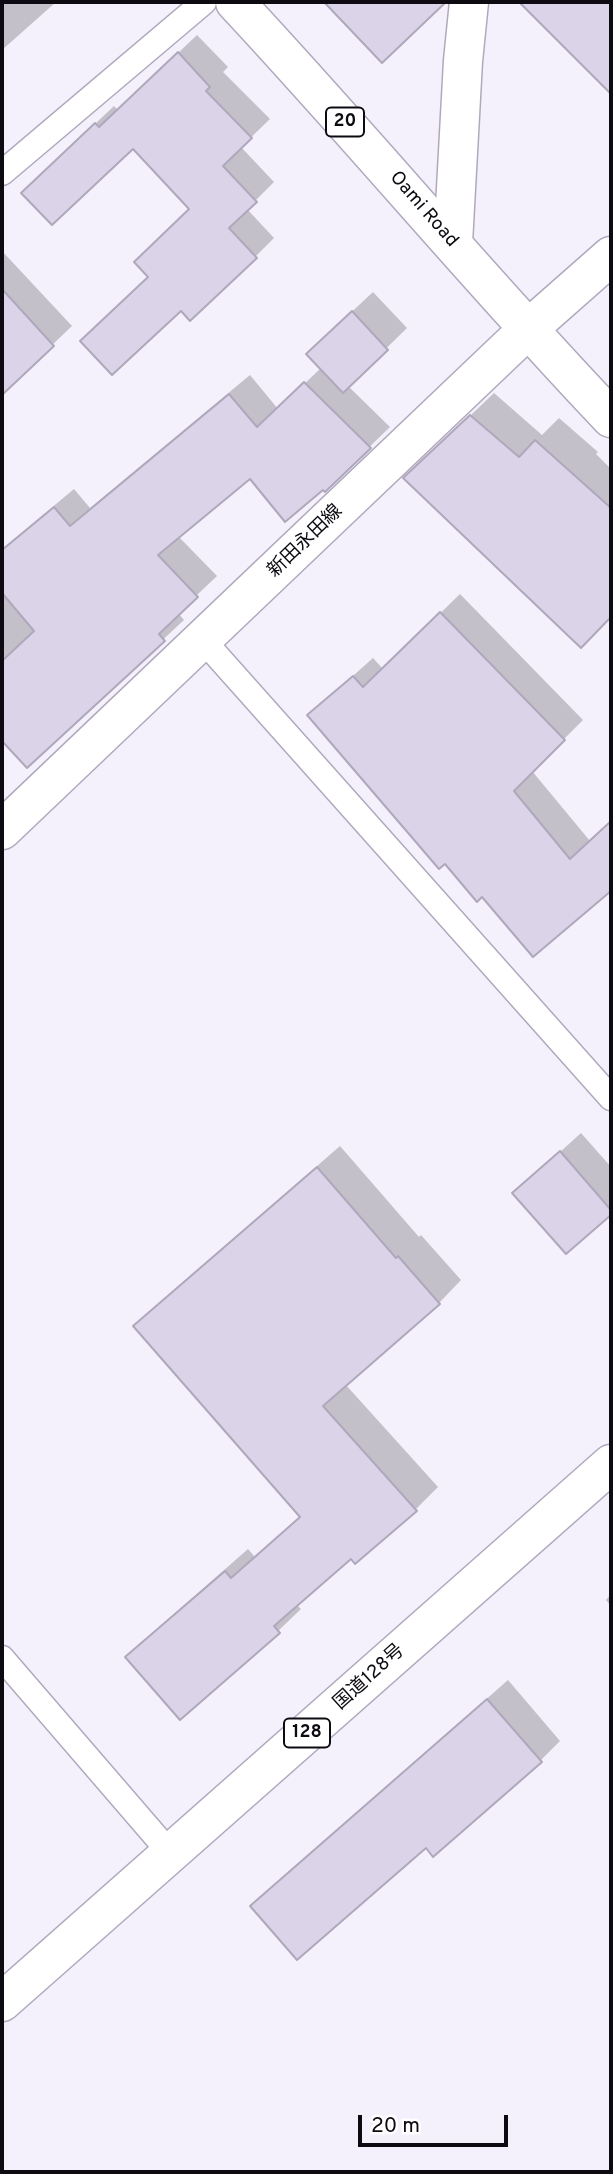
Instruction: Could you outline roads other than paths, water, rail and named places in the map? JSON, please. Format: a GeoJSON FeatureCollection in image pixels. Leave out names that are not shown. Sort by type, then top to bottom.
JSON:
{"type":"FeatureCollection","features":[{"type":"Feature","properties":{"kind":"main road"},"geometry":{"type":"LineString","coordinates":[[453,243],[469,2]]}},
{"type":"Feature","properties":{"kind":"main road","name":"Oami Road"},"geometry":{"type":"LineString","coordinates":[[244,5],[527,330],[611,418]]}},
{"type":"Feature","properties":{"kind":"main road","name":"新田永田線"},"geometry":{"type":"LineString","coordinates":[[2,830],[527,330],[611,256]]}},
{"type":"Feature","properties":{"kind":"main road","name":"国道128号"},"geometry":{"type":"LineString","coordinates":[[2,2002],[611,1464]]}},
{"type":"Feature","properties":{"kind":"lane"},"geometry":{"type":"LineString","coordinates":[[2,173],[204,2]]}},
{"type":"Feature","properties":{"kind":"lane"},"geometry":{"type":"LineString","coordinates":[[203,640],[611,1098]]}},
{"type":"Feature","properties":{"kind":"lane"},"geometry":{"type":"LineString","coordinates":[[2,1658],[171,1854]]}}]}
